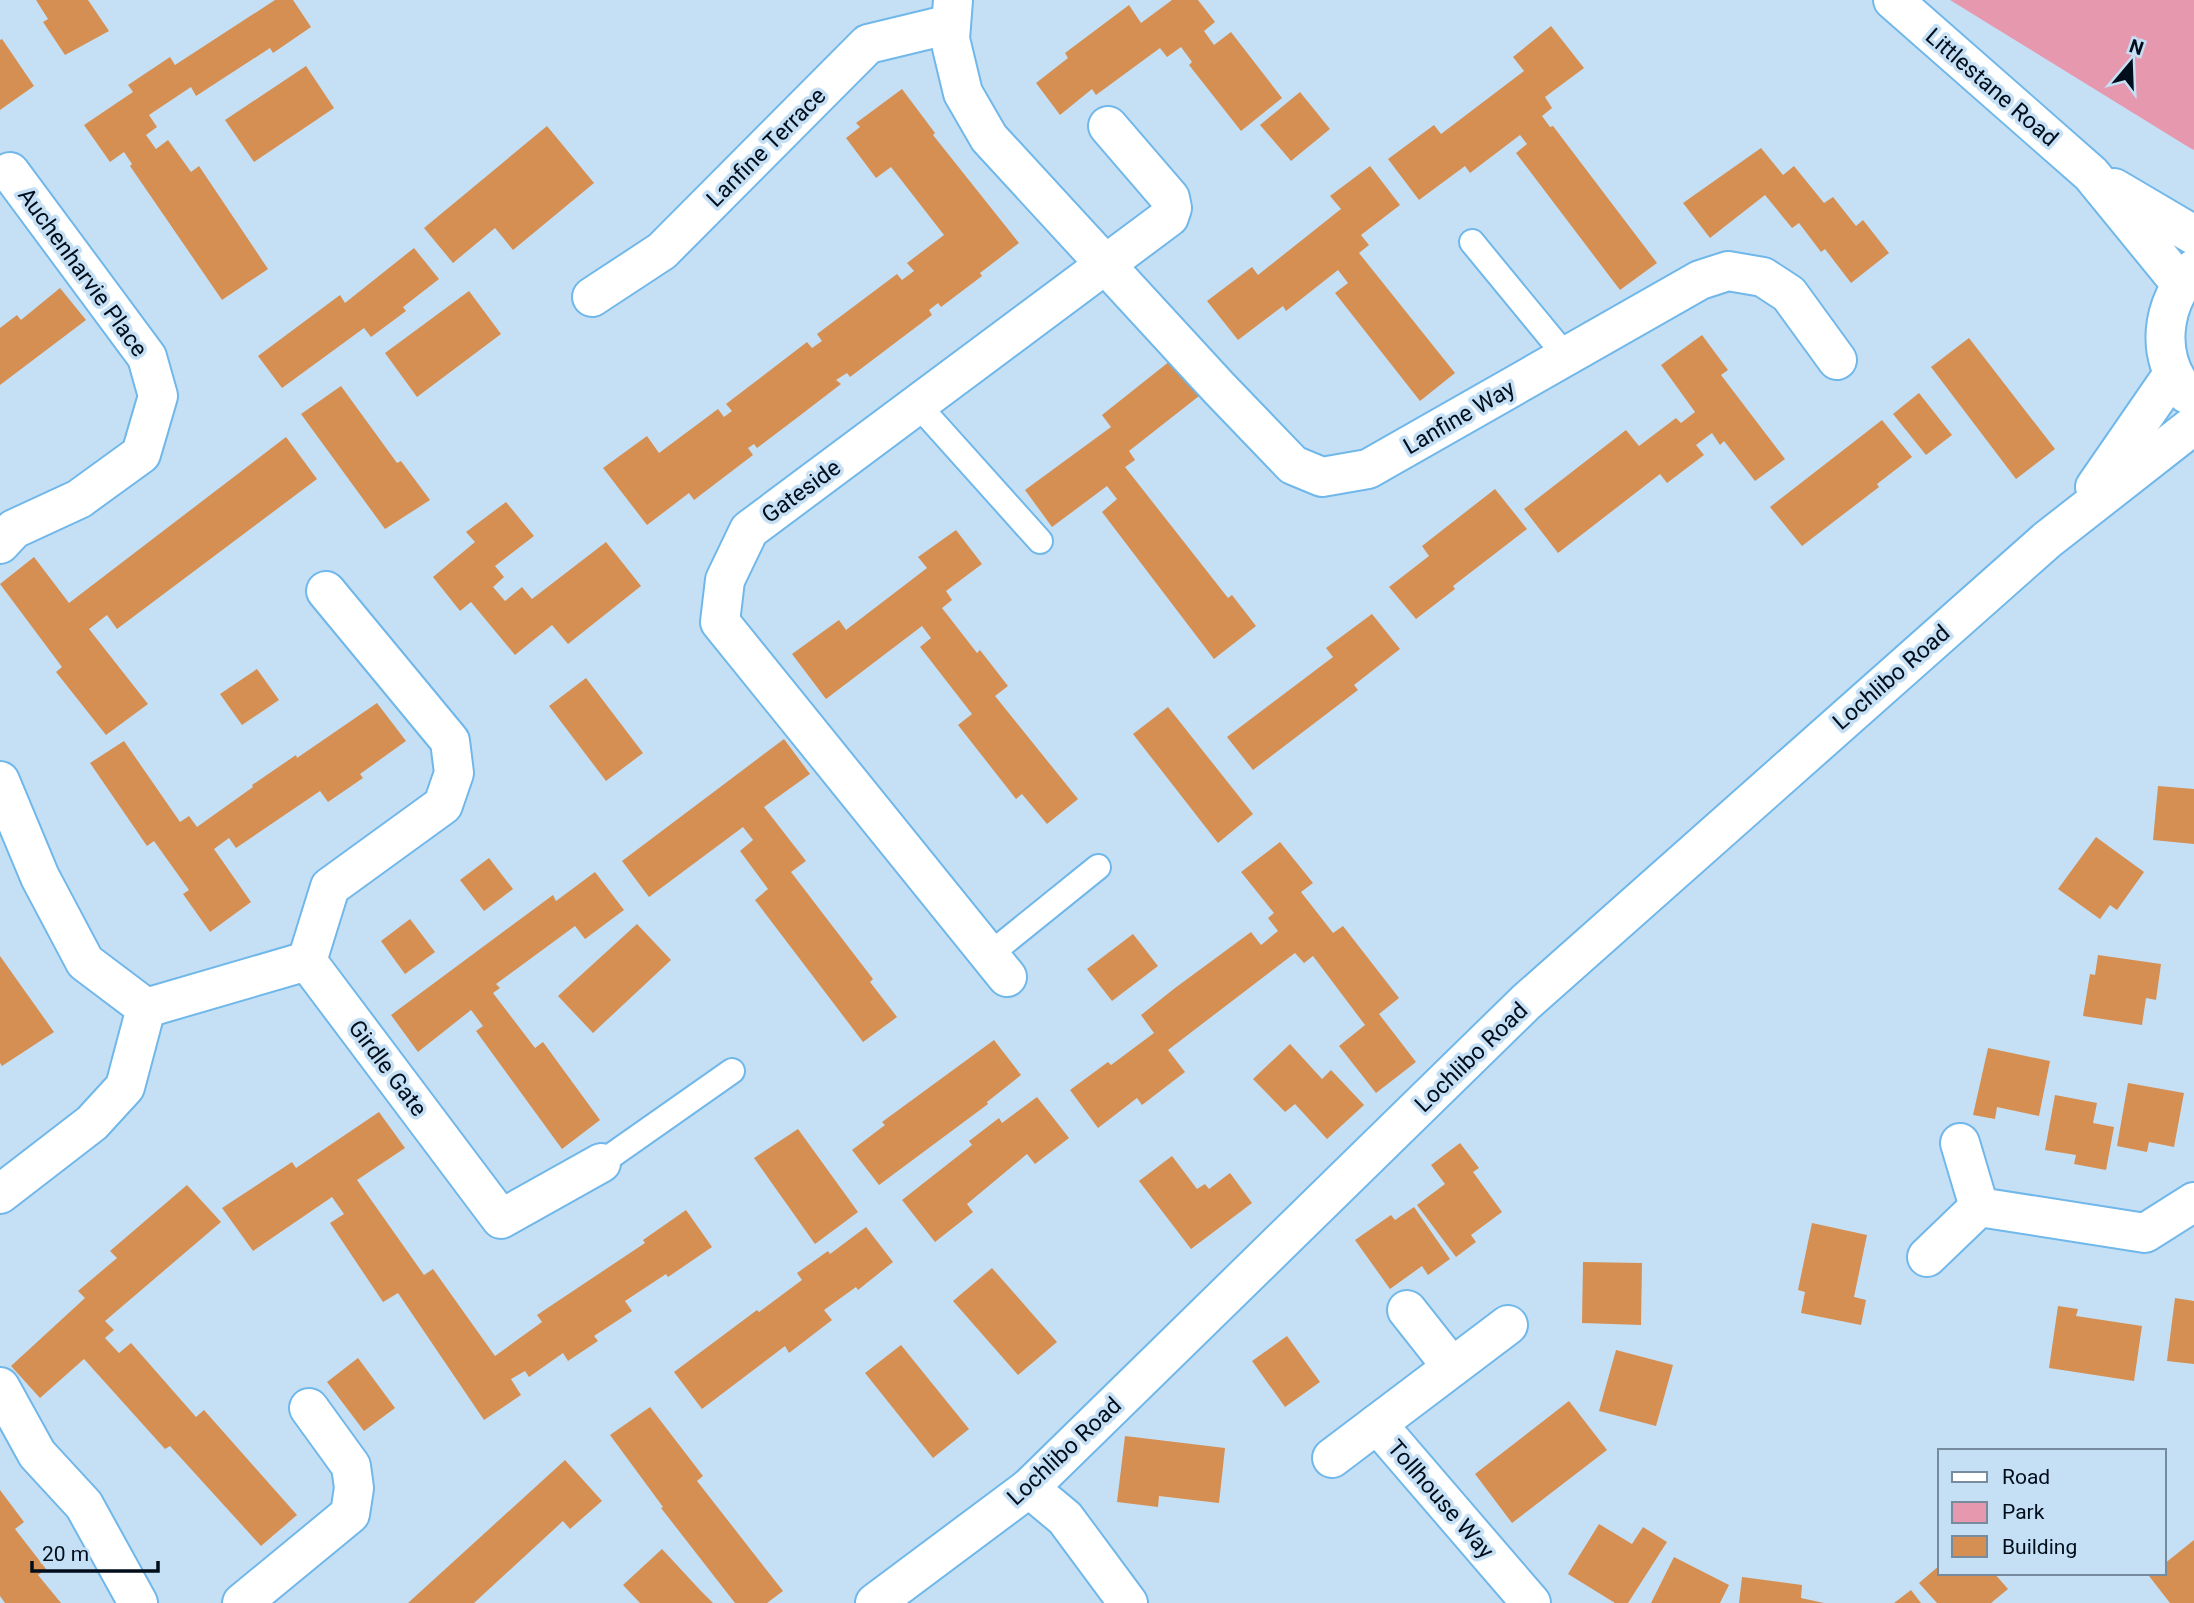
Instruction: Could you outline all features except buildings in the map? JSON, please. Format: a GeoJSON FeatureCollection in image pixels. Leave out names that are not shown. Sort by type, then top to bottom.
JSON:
{"type":"FeatureCollection","features":[{"type":"Feature","properties":{"kind":"street","name":"Littlestane Road"},"geometry":{"type":"LineString","coordinates":[[1893,0],[2091,174],[2187,276]]}},
{"type":"Feature","properties":{"kind":"street","name":"Lanfine Way"},"geometry":{"type":"LineString","coordinates":[[952,12],[950,39],[963,93],[989,138],[1293,466],[1322,477],[1368,470],[1700,280],[1728,271],[1763,277],[1789,294],[1838,360]]}},
{"type":"Feature","properties":{"kind":"street","name":"Lanfine Terrace"},"geometry":{"type":"LineString","coordinates":[[593,297],[662,251],[868,44],[952,12]]}},
{"type":"Feature","properties":{"kind":"street","name":"Gateside"},"geometry":{"type":"LineString","coordinates":[[998,966],[720,622],[725,580],[749,530],[1169,217],[1172,208],[1170,198],[1108,126]]}},
{"type":"Feature","properties":{"kind":"street","name":"Auchenharvie Place"},"geometry":{"type":"LineString","coordinates":[[0,544],[14,529],[79,499],[141,454],[158,397],[146,357],[10,172]]}},
{"type":"Feature","properties":{"kind":"street","name":"Littlestane Road"},"geometry":{"type":"LineString","coordinates":[[2091,174],[2194,235]]}},
{"type":"Feature","properties":{"kind":"street"},"geometry":{"type":"LineString","coordinates":[[2074,517],[2183,387],[2165,343],[2168,311],[2187,276]]}},
{"type":"Feature","properties":{"kind":"street"},"geometry":{"type":"LineString","coordinates":[[2074,517],[2194,425]]}},
{"type":"Feature","properties":{"kind":"street","name":"Lochlibo Road"},"geometry":{"type":"LineString","coordinates":[[875,1603],[1029,1488],[1525,1002],[2074,517]]}},
{"type":"Feature","properties":{"kind":"street"},"geometry":{"type":"LineString","coordinates":[[146,1008],[307,961],[330,887],[443,805],[454,773],[450,741],[326,591]]}},
{"type":"Feature","properties":{"kind":"street"},"geometry":{"type":"LineString","coordinates":[[0,781],[40,877],[85,962],[146,1008]]}},
{"type":"Feature","properties":{"kind":"street","name":"Girdle Gate"},"geometry":{"type":"LineString","coordinates":[[307,961],[501,1219],[601,1163]]}},
{"type":"Feature","properties":{"kind":"street"},"geometry":{"type":"LineString","coordinates":[[0,1195],[92,1123],[125,1087],[146,1008]]}},
{"type":"Feature","properties":{"kind":"street"},"geometry":{"type":"LineString","coordinates":[[1960,1143],[1979,1207]]}},
{"type":"Feature","properties":{"kind":"street"},"geometry":{"type":"LineString","coordinates":[[1979,1207],[2145,1233],[2194,1202]]}},
{"type":"Feature","properties":{"kind":"street"},"geometry":{"type":"LineString","coordinates":[[1927,1257],[1979,1207]]}},
{"type":"Feature","properties":{"kind":"street"},"geometry":{"type":"LineString","coordinates":[[1407,1310],[1452,1367]]}},
{"type":"Feature","properties":{"kind":"street","name":"Tollhouse Way"},"geometry":{"type":"LineString","coordinates":[[1508,1325],[1377,1424],[1531,1603]]}},
{"type":"Feature","properties":{"kind":"street"},"geometry":{"type":"LineString","coordinates":[[0,1387],[37,1454],[84,1505],[138,1603]]}},
{"type":"Feature","properties":{"kind":"street"},"geometry":{"type":"LineString","coordinates":[[242,1603],[350,1514],[354,1488],[351,1466],[309,1408]]}},
{"type":"Feature","properties":{"kind":"street"},"geometry":{"type":"LineString","coordinates":[[1332,1458],[1377,1424]]}},
{"type":"Feature","properties":{"kind":"street"},"geometry":{"type":"LineString","coordinates":[[1029,1488],[1065,1518],[1128,1603]]}},
{"type":"Feature","properties":{"kind":"lane"},"geometry":{"type":"LineString","coordinates":[[1472,242],[1565,355]]}},
{"type":"Feature","properties":{"kind":"lane"},"geometry":{"type":"LineString","coordinates":[[918,405],[1040,541]]}},
{"type":"Feature","properties":{"kind":"lane","name":"Gateside"},"geometry":{"type":"LineString","coordinates":[[998,966],[1098,867]]}},
{"type":"Feature","properties":{"kind":"lane"},"geometry":{"type":"LineString","coordinates":[[601,1163],[732,1071]]}},
{"type":"Feature","properties":{"kind":"green space"},"geometry":{"type":"Polygon","coordinates":[[[1950,0],[2194,0],[2194,150],[2190,148],[1950,0]]]}}]}
